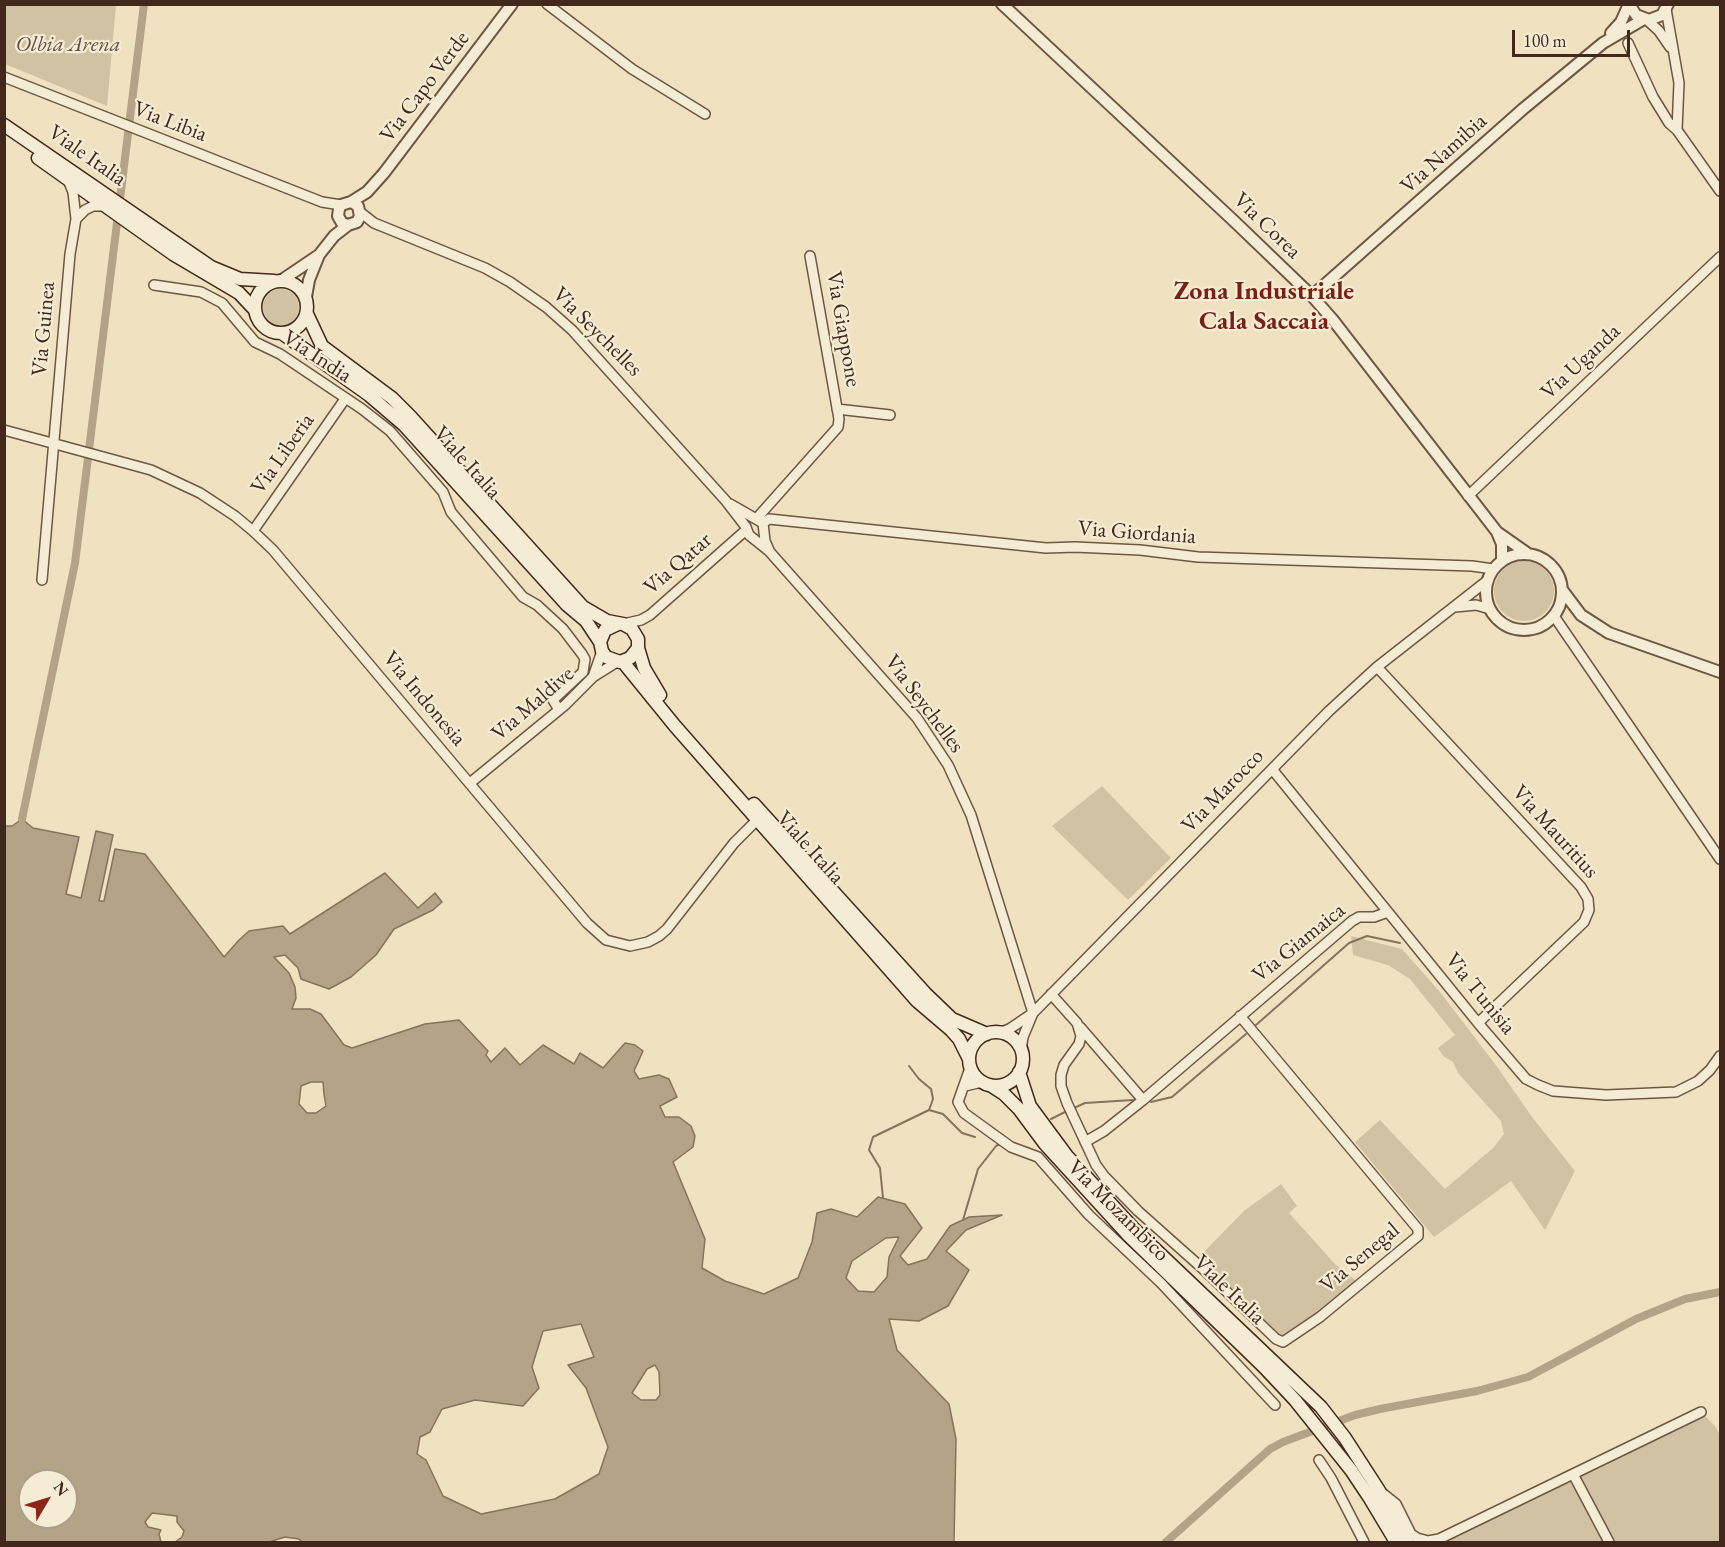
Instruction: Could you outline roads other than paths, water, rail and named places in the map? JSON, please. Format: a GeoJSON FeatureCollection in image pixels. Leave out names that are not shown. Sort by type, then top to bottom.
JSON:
{"type":"FeatureCollection","features":[{"type":"Feature","properties":{"kind":"main road","name":"Viale Italia"},"geometry":{"type":"LineString","coordinates":[[4,124],[108,204]]}},
{"type":"Feature","properties":{"kind":"main road","name":"Viale Italia"},"geometry":{"type":"LineString","coordinates":[[4,134],[67,178],[211,267],[226,275],[248,281],[278,281]]}},
{"type":"Feature","properties":{"kind":"main road","name":"Viale Italia"},"geometry":{"type":"LineString","coordinates":[[131,218],[173,254],[239,293],[255,310]]}},
{"type":"Feature","properties":{"kind":"main road"},"geometry":{"type":"LineString","coordinates":[[278,281],[293,283],[306,297],[307,314],[302,324],[293,331],[283,334],[274,333],[258,320],[255,310],[258,293],[265,285],[278,281]]}},
{"type":"Feature","properties":{"kind":"main road","name":"Viale Italia"},"geometry":{"type":"LineString","coordinates":[[307,314],[322,346],[392,398],[410,416],[583,608],[598,618],[621,624]]}},
{"type":"Feature","properties":{"kind":"main road","name":"Viale Italia"},"geometry":{"type":"LineString","coordinates":[[283,334],[369,395],[404,425],[567,605],[586,621],[601,647]]}},
{"type":"Feature","properties":{"kind":"main road"},"geometry":{"type":"LineString","coordinates":[[621,624],[632,629],[637,642],[633,656],[620,662],[609,659],[601,647],[605,630],[621,624]]}},
{"type":"Feature","properties":{"kind":"main road","name":"Viale Italia"},"geometry":{"type":"LineString","coordinates":[[637,642],[644,668],[652,684],[681,722],[926,994],[952,1019],[994,1033]]}},
{"type":"Feature","properties":{"kind":"main road","name":"Viale Italia"},"geometry":{"type":"LineString","coordinates":[[620,662],[917,1001],[951,1030],[970,1064]]}},
{"type":"Feature","properties":{"kind":"main road"},"geometry":{"type":"LineString","coordinates":[[994,1033],[1013,1039],[1021,1050],[1022,1065],[1019,1072],[1007,1083],[986,1084],[975,1076],[970,1064],[974,1044],[994,1033]]}},
{"type":"Feature","properties":{"kind":"main road","name":"Viale Italia"},"geometry":{"type":"LineString","coordinates":[[1019,1072],[1030,1106],[1067,1156],[1135,1230],[1321,1407],[1345,1438],[1378,1489],[1407,1542]]}},
{"type":"Feature","properties":{"kind":"main road","name":"Viale Italia"},"geometry":{"type":"LineString","coordinates":[[986,1084],[1004,1094],[1019,1109],[1045,1144],[1129,1236],[1264,1367],[1307,1414],[1369,1497],[1396,1542]]}},
{"type":"Feature","properties":{"kind":"street","name":"Via Capo Verde"},"geometry":{"type":"LineString","coordinates":[[349,214],[384,173],[512,4]]}},
{"type":"Feature","properties":{"kind":"street"},"geometry":{"type":"LineString","coordinates":[[547,4],[632,69],[705,114]]}},
{"type":"Feature","properties":{"kind":"street","name":"Via Corea"},"geometry":{"type":"LineString","coordinates":[[1002,4],[1312,296],[1497,532]]}},
{"type":"Feature","properties":{"kind":"street"},"geometry":{"type":"LineString","coordinates":[[1629,4],[1636,15],[1645,19],[1659,31],[1675,57]]}},
{"type":"Feature","properties":{"kind":"street","name":"Via Namibia"},"geometry":{"type":"LineString","coordinates":[[1603,43],[1621,22],[1629,4]]}},
{"type":"Feature","properties":{"kind":"street"},"geometry":{"type":"LineString","coordinates":[[1667,7],[1679,82],[1677,130]]}},
{"type":"Feature","properties":{"kind":"street","name":"Via Namibia"},"geometry":{"type":"LineString","coordinates":[[1312,296],[1523,109],[1603,43],[1645,19],[1656,18],[1667,7]]}},
{"type":"Feature","properties":{"kind":"street"},"geometry":{"type":"LineString","coordinates":[[1628,43],[1653,97],[1669,123],[1677,130],[1720,191]]}},
{"type":"Feature","properties":{"kind":"street","name":"Via Libia"},"geometry":{"type":"LineString","coordinates":[[4,77],[349,214]]}},
{"type":"Feature","properties":{"kind":"street"},"geometry":{"type":"LineString","coordinates":[[1653,97],[1661,106],[1677,106]]}},
{"type":"Feature","properties":{"kind":"street","name":"Via Guinea"},"geometry":{"type":"LineString","coordinates":[[42,580],[52,443],[70,254],[76,219],[73,192],[67,178]]}},
{"type":"Feature","properties":{"kind":"street"},"geometry":{"type":"LineString","coordinates":[[76,219],[93,206],[108,204]]}},
{"type":"Feature","properties":{"kind":"street"},"geometry":{"type":"LineString","coordinates":[[306,297],[309,279],[319,255],[349,214]]}},
{"type":"Feature","properties":{"kind":"street","name":"Via Seychelles"},"geometry":{"type":"LineString","coordinates":[[349,214],[484,268],[510,282],[546,307],[592,350],[726,501],[749,532],[769,551],[917,718],[948,765],[971,815],[1032,1012]]}},
{"type":"Feature","properties":{"kind":"street"},"geometry":{"type":"LineString","coordinates":[[278,281],[319,255]]}},
{"type":"Feature","properties":{"kind":"street","name":"Via Giappone"},"geometry":{"type":"LineString","coordinates":[[749,532],[748,521],[761,524],[772,503],[838,427],[839,419],[810,256]]}},
{"type":"Feature","properties":{"kind":"street","name":"Via Uganda"},"geometry":{"type":"LineString","coordinates":[[1468,496],[1720,257]]}},
{"type":"Feature","properties":{"kind":"street","name":"Via India"},"geometry":{"type":"LineString","coordinates":[[154,285],[201,292],[222,303],[255,342],[280,354],[362,409],[390,431],[443,492],[451,512],[524,597],[537,605],[563,629],[585,659],[583,672],[553,700],[559,710]]}},
{"type":"Feature","properties":{"kind":"street","name":"Via Liberia"},"geometry":{"type":"LineString","coordinates":[[253,531],[345,399]]}},
{"type":"Feature","properties":{"kind":"street","name":"Via Giappone"},"geometry":{"type":"LineString","coordinates":[[837,409],[890,415]]}},
{"type":"Feature","properties":{"kind":"street","name":"Via Indonesia"},"geometry":{"type":"LineString","coordinates":[[4,430],[151,470],[200,493],[253,531],[273,550],[587,923],[606,940],[619,945],[640,945],[659,936],[734,843],[757,820]]}},
{"type":"Feature","properties":{"kind":"street","name":"Via Seychelles"},"geometry":{"type":"LineString","coordinates":[[726,501],[761,524],[769,551]]}},
{"type":"Feature","properties":{"kind":"street"},"geometry":{"type":"LineString","coordinates":[[772,503],[780,520]]}},
{"type":"Feature","properties":{"kind":"street","name":"Via Giordania"},"geometry":{"type":"LineString","coordinates":[[749,532],[759,537],[761,524],[769,519],[1046,548],[1075,547],[1198,556],[1472,566],[1491,575]]}},
{"type":"Feature","properties":{"kind":"street","name":"Via Qatar"},"geometry":{"type":"LineString","coordinates":[[650,615],[738,536],[749,532]]}},
{"type":"Feature","properties":{"kind":"street"},"geometry":{"type":"LineString","coordinates":[[1497,532],[1527,554]]}},
{"type":"Feature","properties":{"kind":"street"},"geometry":{"type":"LineString","coordinates":[[1497,532],[1502,544],[1502,561]]}},
{"type":"Feature","properties":{"kind":"street"},"geometry":{"type":"LineString","coordinates":[[1563,591],[1556,613],[1542,625],[1531,629],[1518,629],[1497,619],[1490,609],[1486,591],[1491,575],[1502,561],[1514,555],[1527,554],[1542,558],[1554,568],[1563,591],[1581,615],[1608,633],[1720,672]]}},
{"type":"Feature","properties":{"kind":"street","name":"Via Marocco"},"geometry":{"type":"LineString","coordinates":[[994,1033],[1011,1028],[1032,1012],[1329,711],[1377,667],[1491,575]]}},
{"type":"Feature","properties":{"kind":"street"},"geometry":{"type":"LineString","coordinates":[[1450,608],[1466,605],[1490,609]]}},
{"type":"Feature","properties":{"kind":"street"},"geometry":{"type":"LineString","coordinates":[[1556,613],[1581,615]]}},
{"type":"Feature","properties":{"kind":"street"},"geometry":{"type":"LineString","coordinates":[[1556,613],[1720,859]]}},
{"type":"Feature","properties":{"kind":"street"},"geometry":{"type":"LineString","coordinates":[[621,624],[641,620],[650,615]]}},
{"type":"Feature","properties":{"kind":"street"},"geometry":{"type":"LineString","coordinates":[[637,642],[650,615]]}},
{"type":"Feature","properties":{"kind":"street","name":"Via Maldive"},"geometry":{"type":"LineString","coordinates":[[593,677],[601,647]]}},
{"type":"Feature","properties":{"kind":"street","name":"Via Maldive"},"geometry":{"type":"LineString","coordinates":[[470,783],[559,710],[593,677],[620,662]]}},
{"type":"Feature","properties":{"kind":"street","name":"Via Mauritius"},"geometry":{"type":"LineString","coordinates":[[1377,667],[1581,887],[1588,899],[1589,910],[1584,922],[1478,1023]]}},
{"type":"Feature","properties":{"kind":"street","name":"Via Tunisia"},"geometry":{"type":"LineString","coordinates":[[1272,769],[1526,1079],[1553,1091],[1606,1095],[1676,1092],[1698,1081],[1720,1056]]}},
{"type":"Feature","properties":{"kind":"street","name":"Via Giamaica"},"geometry":{"type":"LineString","coordinates":[[1240,1016],[1353,921],[1359,917],[1374,917],[1388,912]]}},
{"type":"Feature","properties":{"kind":"street"},"geometry":{"type":"LineString","coordinates":[[1051,994],[1143,1100]]}},
{"type":"Feature","properties":{"kind":"street","name":"Via Marocco"},"geometry":{"type":"LineString","coordinates":[[1021,1050],[1032,1012]]}},
{"type":"Feature","properties":{"kind":"street"},"geometry":{"type":"LineString","coordinates":[[1085,1142],[1104,1131],[1143,1100],[1240,1016]]}},
{"type":"Feature","properties":{"kind":"street","name":"Via Senegal"},"geometry":{"type":"LineString","coordinates":[[1077,1023],[1081,1036],[1079,1044],[1064,1065],[1061,1086],[1096,1165],[1119,1192],[1276,1339],[1283,1342],[1290,1340],[1320,1317],[1418,1236],[1418,1229],[1240,1016]]}},
{"type":"Feature","properties":{"kind":"street","name":"Via Mozambico"},"geometry":{"type":"LineString","coordinates":[[970,1064],[965,1086],[958,1101],[964,1113],[1004,1142],[1038,1157],[1089,1215],[1161,1283],[1275,1405]]}},
{"type":"Feature","properties":{"kind":"street"},"geometry":{"type":"LineString","coordinates":[[965,1086],[986,1084]]}},
{"type":"Feature","properties":{"kind":"street"},"geometry":{"type":"LineString","coordinates":[[1378,1489],[1396,1504],[1411,1534],[1417,1538],[1437,1541],[1701,1412]]}},
{"type":"Feature","properties":{"kind":"street"},"geometry":{"type":"LineString","coordinates":[[1319,1460],[1365,1542]]}},
{"type":"Feature","properties":{"kind":"street"},"geometry":{"type":"LineString","coordinates":[[1573,1474],[1609,1542]]}},
{"type":"Feature","properties":{"kind":"waterway"},"geometry":{"type":"LineString","coordinates":[[22,819],[75,563],[144,4]]}},
{"type":"Feature","properties":{"kind":"waterway"},"geometry":{"type":"LineString","coordinates":[[1256,1025],[1349,943],[1367,936],[1400,943]]}},
{"type":"Feature","properties":{"kind":"waterway"},"geometry":{"type":"LineString","coordinates":[[1151,1102],[1172,1097],[1246,1034]]}},
{"type":"Feature","properties":{"kind":"waterway"},"geometry":{"type":"LineString","coordinates":[[909,1066],[931,1089],[933,1099],[929,1110]]}},
{"type":"Feature","properties":{"kind":"waterway"},"geometry":{"type":"LineString","coordinates":[[1074,1108],[1085,1103],[1133,1100]]}},
{"type":"Feature","properties":{"kind":"waterway"},"geometry":{"type":"LineString","coordinates":[[883,1198],[880,1168],[869,1150],[873,1137],[929,1110],[943,1114],[962,1133],[975,1137]]}},
{"type":"Feature","properties":{"kind":"waterway"},"geometry":{"type":"LineString","coordinates":[[1051,1119],[1069,1110]]}},
{"type":"Feature","properties":{"kind":"waterway"},"geometry":{"type":"LineString","coordinates":[[963,1220],[978,1169],[996,1146],[1002,1143]]}},
{"type":"Feature","properties":{"kind":"waterway"},"geometry":{"type":"LineString","coordinates":[[1166,1542],[1270,1449],[1283,1442],[1355,1415],[1477,1391],[1528,1377],[1636,1319],[1685,1299],[1720,1292]]}},
{"type":"Feature","properties":{"kind":"district","name":"Zona Industriale Cala Saccaia"},"geometry":{"type":"Point","coordinates":[1264,307]}},
{"type":"Feature","properties":{"kind":"park label","name":"Olbia Arena"},"geometry":{"type":"Point","coordinates":[68,45]}}]}
